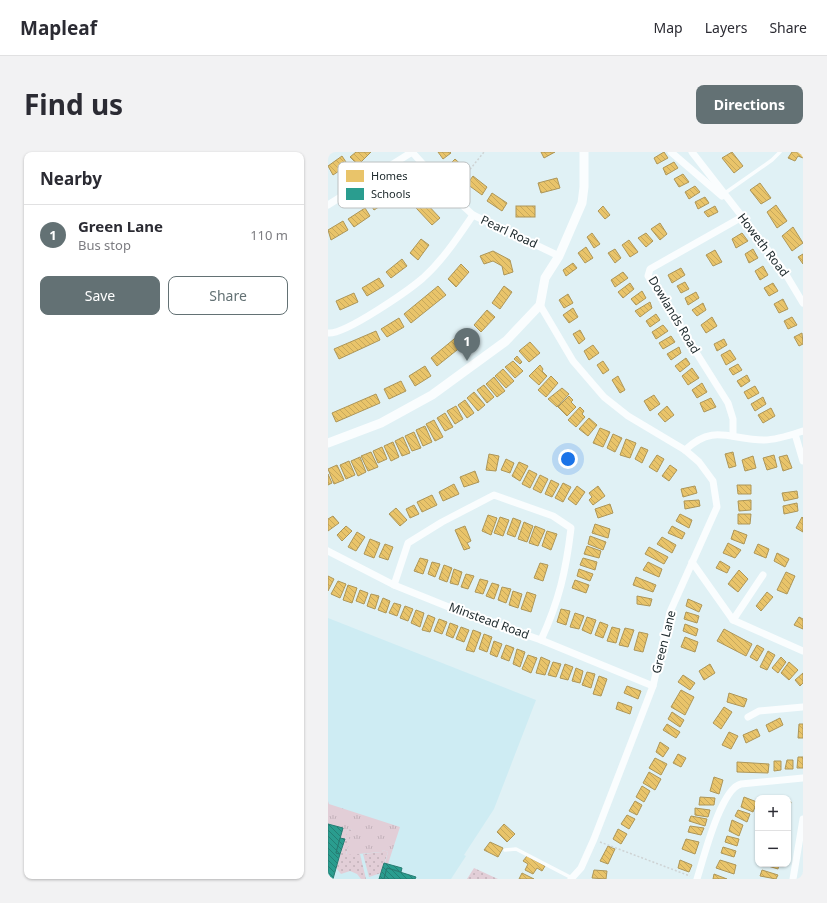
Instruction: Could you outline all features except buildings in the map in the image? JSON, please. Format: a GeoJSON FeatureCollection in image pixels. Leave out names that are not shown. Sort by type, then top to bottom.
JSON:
{"type":"FeatureCollection","features":[{"type":"Feature","properties":{"kind":"street","name":"Pearl Road"},"geometry":{"type":"LineString","coordinates":[[412,152],[421,162]]}},
{"type":"Feature","properties":{"kind":"street"},"geometry":{"type":"LineString","coordinates":[[396,162],[412,152]]}},
{"type":"Feature","properties":{"kind":"street"},"geometry":{"type":"LineString","coordinates":[[328,443],[381,423],[432,395],[506,341],[540,305],[545,278],[559,256],[582,203],[584,187],[584,152]]}},
{"type":"Feature","properties":{"kind":"street","name":"Howeth Road"},"geometry":{"type":"LineString","coordinates":[[671,152],[734,207]]}},
{"type":"Feature","properties":{"kind":"street","name":"Howeth Road"},"geometry":{"type":"LineString","coordinates":[[692,152],[782,268],[803,303]]}},
{"type":"Feature","properties":{"kind":"street"},"geometry":{"type":"LineString","coordinates":[[328,206],[338,200]]}},
{"type":"Feature","properties":{"kind":"street","name":"Pearl Road"},"geometry":{"type":"LineString","coordinates":[[465,208],[473,216],[559,256]]}},
{"type":"Feature","properties":{"kind":"street"},"geometry":{"type":"LineString","coordinates":[[328,333],[332,333],[355,323],[398,296],[424,277],[451,246],[473,216]]}},
{"type":"Feature","properties":{"kind":"street","name":"Dowlands Road"},"geometry":{"type":"LineString","coordinates":[[733,436],[733,419],[728,403],[648,276],[650,269],[742,217]]}},
{"type":"Feature","properties":{"kind":"street","name":"Green Lane"},"geometry":{"type":"LineString","coordinates":[[540,305],[573,361],[604,398],[628,416],[685,450],[699,462],[713,481],[717,507],[670,612],[653,686],[594,839],[581,868],[572,878]]}},
{"type":"Feature","properties":{"kind":"street"},"geometry":{"type":"LineString","coordinates":[[685,450],[701,437],[715,435],[772,440],[803,431]]}},
{"type":"Feature","properties":{"kind":"street"},"geometry":{"type":"LineString","coordinates":[[795,434],[803,461]]}},
{"type":"Feature","properties":{"kind":"street"},"geometry":{"type":"LineString","coordinates":[[394,585],[408,543],[442,522],[494,495],[532,508],[553,516],[571,528],[566,566],[554,611],[541,640]]}},
{"type":"Feature","properties":{"kind":"street","name":"Minstead Road"},"geometry":{"type":"LineString","coordinates":[[328,551],[394,585],[471,616],[541,640],[653,686]]}},
{"type":"Feature","properties":{"kind":"street"},"geometry":{"type":"LineString","coordinates":[[692,562],[733,620],[803,651]]}},
{"type":"Feature","properties":{"kind":"street"},"geometry":{"type":"LineString","coordinates":[[733,620],[763,575]]}},
{"type":"Feature","properties":{"kind":"street"},"geometry":{"type":"LineString","coordinates":[[748,717],[759,712],[803,706]]}},
{"type":"Feature","properties":{"kind":"street"},"geometry":{"type":"LineString","coordinates":[[697,879],[715,821],[735,786],[741,784],[803,778]]}},
{"type":"Feature","properties":{"kind":"street"},"geometry":{"type":"LineString","coordinates":[[793,879],[803,819]]}},
{"type":"Feature","properties":{"kind":"lane"},"geometry":{"type":"LineString","coordinates":[[724,194],[772,160],[780,152]]}},
{"type":"Feature","properties":{"kind":"lane"},"geometry":{"type":"LineString","coordinates":[[505,850],[516,849],[572,878]]}},
{"type":"Feature","properties":{"kind":"path"},"geometry":{"type":"LineString","coordinates":[[470,169],[484,152]]}},
{"type":"Feature","properties":{"kind":"path"},"geometry":{"type":"LineString","coordinates":[[594,839],[697,879]]}},
{"type":"Feature","properties":{"kind":"shaded area"},"geometry":{"type":"Polygon","coordinates":[[[328,618],[536,700],[494,809],[464,855],[466,856],[451,879],[328,879],[328,618]]]}},
{"type":"Feature","properties":{"kind":"green space"},"geometry":{"type":"Polygon","coordinates":[[[328,801],[329,804],[400,827],[388,864],[385,863],[388,852],[383,850],[382,852],[346,855],[352,830],[348,829],[345,839],[340,838],[343,828],[328,824],[328,801]]]}},
{"type":"Feature","properties":{"kind":"green space"},"geometry":{"type":"Polygon","coordinates":[[[348,829],[353,830],[346,854],[360,854],[366,879],[361,879],[357,874],[350,871],[341,874],[336,868],[348,829]]]}},
{"type":"Feature","properties":{"kind":"green space"},"geometry":{"type":"Polygon","coordinates":[[[383,850],[388,852],[381,873],[369,877],[363,854],[382,852],[383,850]]]}},
{"type":"Feature","properties":{"kind":"green space"},"geometry":{"type":"Polygon","coordinates":[[[474,868],[498,879],[467,879],[474,868]]]}},
{"type":"Feature","properties":{"kind":"place","name":"Green Lane"},"geometry":{"type":"Point","coordinates":[467,361]}}]}
